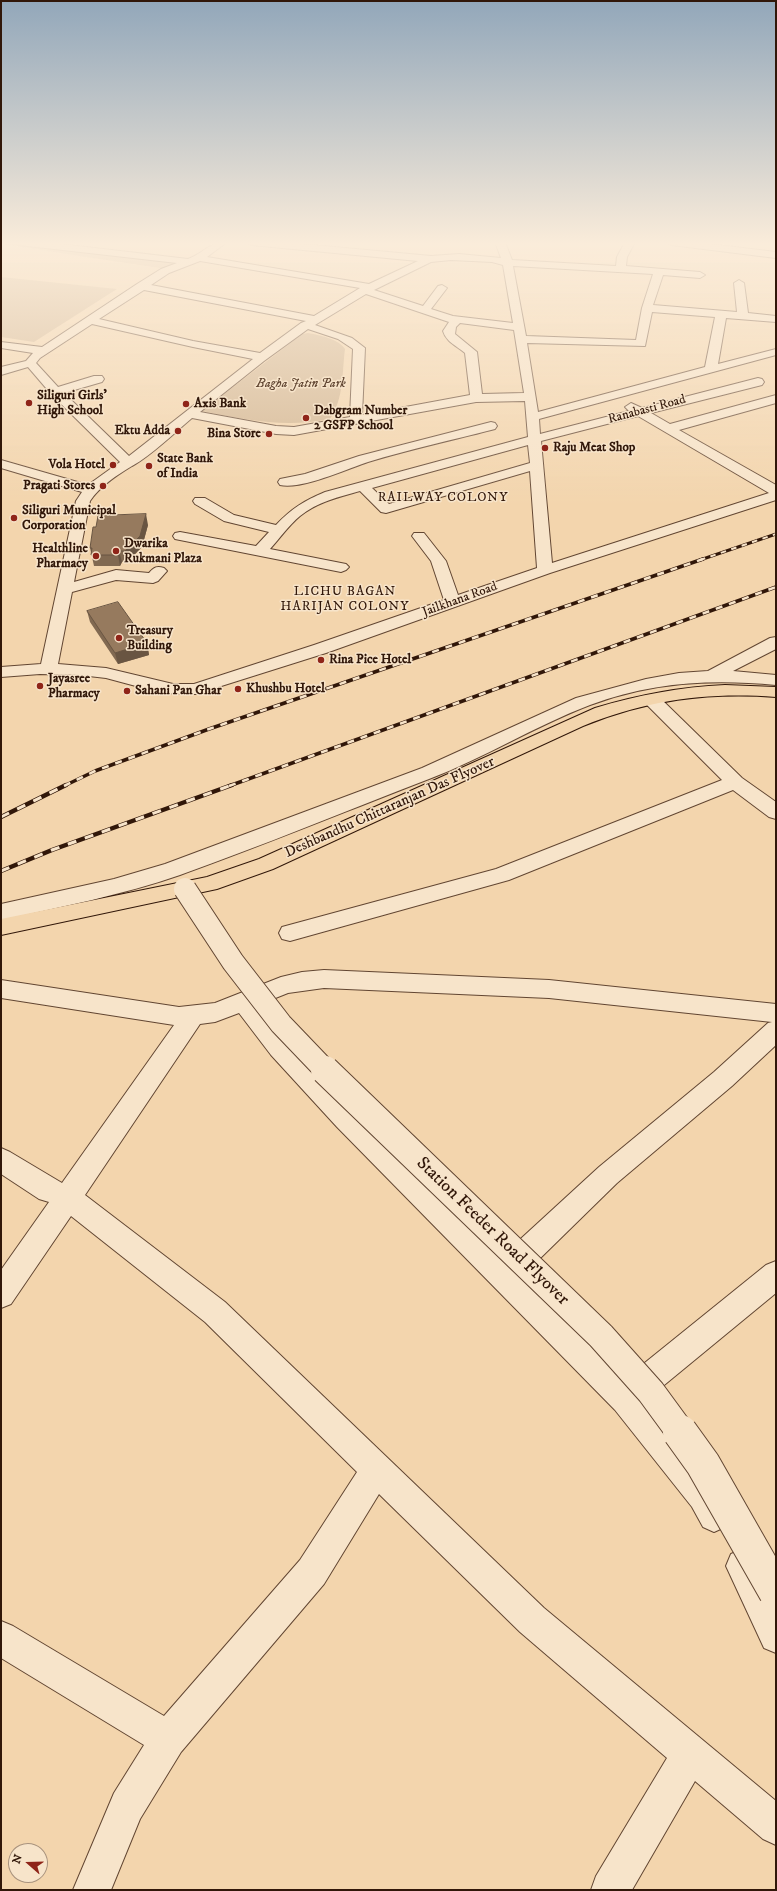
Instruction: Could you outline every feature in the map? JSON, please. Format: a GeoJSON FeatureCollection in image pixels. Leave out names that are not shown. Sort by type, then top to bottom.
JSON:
{"type":"FeatureCollection","features":[{"type":"Feature","properties":{"kind":"main road","name":"Deshbandhu Chittaranjan Das Flyover"},"geometry":{"type":"LineString","coordinates":[[1,927],[210,884],[272,861],[578,722],[616,707],[646,699],[696,691],[742,690],[776,692]]}},
{"type":"Feature","properties":{"kind":"street"},"geometry":{"type":"LineString","coordinates":[[1,371],[30,363],[36,356],[75,330]]}},
{"type":"Feature","properties":{"kind":"street"},"geometry":{"type":"LineString","coordinates":[[134,330],[193,344],[263,357]]}},
{"type":"Feature","properties":{"kind":"street"},"geometry":{"type":"LineString","coordinates":[[48,669],[83,500],[90,490],[129,463],[298,330]]}},
{"type":"Feature","properties":{"kind":"street"},"geometry":{"type":"LineString","coordinates":[[327,330],[359,348],[356,420]]}},
{"type":"Feature","properties":{"kind":"street"},"geometry":{"type":"LineString","coordinates":[[450,330],[449,334],[453,340],[471,352],[476,398]]}},
{"type":"Feature","properties":{"kind":"street"},"geometry":{"type":"LineString","coordinates":[[507,330],[520,333],[641,344],[643,330]]}},
{"type":"Feature","properties":{"kind":"street"},"geometry":{"type":"LineString","coordinates":[[711,369],[718,330]]}},
{"type":"Feature","properties":{"kind":"street"},"geometry":{"type":"LineString","coordinates":[[520,333],[534,417],[545,570]]}},
{"type":"Feature","properties":{"kind":"street"},"geometry":{"type":"LineString","coordinates":[[1,345],[44,351]]}},
{"type":"Feature","properties":{"kind":"street"},"geometry":{"type":"LineString","coordinates":[[534,417],[776,352]]}},
{"type":"Feature","properties":{"kind":"street"},"geometry":{"type":"LineString","coordinates":[[30,363],[56,392],[129,463]]}},
{"type":"Feature","properties":{"kind":"street"},"geometry":{"type":"LineString","coordinates":[[56,392],[98,379]]}},
{"type":"Feature","properties":{"kind":"street","name":"Ranabasti Road"},"geometry":{"type":"LineString","coordinates":[[261,550],[301,508],[330,495],[535,439],[758,382]]}},
{"type":"Feature","properties":{"kind":"street"},"geometry":{"type":"LineString","coordinates":[[611,396],[776,491]]}},
{"type":"Feature","properties":{"kind":"street"},"geometry":{"type":"LineString","coordinates":[[190,414],[286,431],[308,430],[476,398],[531,397]]}},
{"type":"Feature","properties":{"kind":"street"},"geometry":{"type":"LineString","coordinates":[[668,429],[776,399]]}},
{"type":"Feature","properties":{"kind":"street"},"geometry":{"type":"LineString","coordinates":[[285,482],[308,478],[364,459],[491,426]]}},
{"type":"Feature","properties":{"kind":"street"},"geometry":{"type":"LineString","coordinates":[[1,464],[90,490]]}},
{"type":"Feature","properties":{"kind":"street"},"geometry":{"type":"LineString","coordinates":[[363,486],[386,508],[537,465]]}},
{"type":"Feature","properties":{"kind":"street"},"geometry":{"type":"LineString","coordinates":[[308,478],[330,495]]}},
{"type":"Feature","properties":{"kind":"street","name":"Jailkhana Road"},"geometry":{"type":"LineString","coordinates":[[1,672],[48,669],[95,671],[176,690],[196,689],[320,649],[545,570],[776,495]]}},
{"type":"Feature","properties":{"kind":"street"},"geometry":{"type":"LineString","coordinates":[[200,502],[229,518],[279,530]]}},
{"type":"Feature","properties":{"kind":"street"},"geometry":{"type":"LineString","coordinates":[[180,536],[261,550],[341,567]]}},
{"type":"Feature","properties":{"kind":"street"},"geometry":{"type":"LineString","coordinates":[[419,536],[438,561],[453,603]]}},
{"type":"Feature","properties":{"kind":"street"},"geometry":{"type":"LineString","coordinates":[[65,589],[113,575],[153,578],[158,571]]}},
{"type":"Feature","properties":{"kind":"street"},"geometry":{"type":"LineString","coordinates":[[711,676],[776,642]]}},
{"type":"Feature","properties":{"kind":"street"},"geometry":{"type":"LineString","coordinates":[[1,912],[114,887],[172,870],[429,772],[582,702],[606,693],[680,678],[711,676],[776,680]]}},
{"type":"Feature","properties":{"kind":"street"},"geometry":{"type":"LineString","coordinates":[[653,701],[735,782],[776,812]]}},
{"type":"Feature","properties":{"kind":"street"},"geometry":{"type":"LineString","coordinates":[[290,933],[502,875],[735,782]]}},
{"type":"Feature","properties":{"kind":"street","name":"Station Feeder Road Flyover"},"geometry":{"type":"LineString","coordinates":[[186,889],[233,962],[281,1024],[346,1092],[600,1336],[650,1392],[703,1464],[776,1592]]}},
{"type":"Feature","properties":{"kind":"street"},"geometry":{"type":"LineString","coordinates":[[3,994],[165,1015],[193,1016],[221,1011],[254,997],[304,980],[354,979],[549,989],[776,1013]]}},
{"type":"Feature","properties":{"kind":"street"},"geometry":{"type":"LineString","coordinates":[[254,997],[286,1022],[608,1338],[646,1379],[750,1519],[776,1561]]}},
{"type":"Feature","properties":{"kind":"street"},"geometry":{"type":"LineString","coordinates":[[254,997],[279,1048],[346,1119],[626,1399],[703,1496],[751,1580],[776,1636]]}},
{"type":"Feature","properties":{"kind":"street"},"geometry":{"type":"LineString","coordinates":[[1,1294],[193,1016]]}},
{"type":"Feature","properties":{"kind":"street"},"geometry":{"type":"LineString","coordinates":[[503,1275],[523,1254],[608,1175],[723,1078],[776,1030]]}},
{"type":"Feature","properties":{"kind":"street"},"geometry":{"type":"LineString","coordinates":[[1,1160],[48,1190],[68,1197],[215,1312],[532,1620],[776,1826]]}},
{"type":"Feature","properties":{"kind":"street"},"geometry":{"type":"LineString","coordinates":[[626,1399],[646,1379],[747,1300],[776,1275]]}},
{"type":"Feature","properties":{"kind":"street"},"geometry":{"type":"LineString","coordinates":[[92,1890],[127,1806],[168,1739],[312,1572],[376,1470]]}},
{"type":"Feature","properties":{"kind":"street"},"geometry":{"type":"LineString","coordinates":[[1,1638],[168,1739]]}},
{"type":"Feature","properties":{"kind":"street"},"geometry":{"type":"LineString","coordinates":[[610,1890],[690,1753]]}},
{"type":"Feature","properties":{"kind":"green space"},"geometry":{"type":"Polygon","coordinates":[[[1,330],[52,330],[34,342],[1,337],[1,330]]]}},
{"type":"Feature","properties":{"kind":"green space","name":"Bagha Jatin Park"},"geometry":{"type":"Polygon","coordinates":[[[308,333],[334,340],[345,349],[340,394],[335,411],[330,419],[313,422],[281,423],[250,420],[202,411],[302,334],[308,333]]]}},
{"type":"Feature","properties":{"kind":"building","name":"Dwarika Rukmani Plaza"},"geometry":{"type":"Polygon","coordinates":[[[146,514],[140,536],[125,551],[119,551],[118,555],[91,555],[92,548],[90,548],[93,527],[96,527],[98,516],[146,514]]]}},
{"type":"Feature","properties":{"kind":"building","name":"Treasury Building"},"geometry":{"type":"Polygon","coordinates":[[[118,602],[147,643],[115,653],[87,611],[118,602]]]}},
{"type":"Feature","properties":{"kind":"railway"},"geometry":{"type":"LineString","coordinates":[[700,560],[776,534]]}},
{"type":"Feature","properties":{"kind":"railway"},"geometry":{"type":"LineString","coordinates":[[64,786],[95,771],[209,729],[703,559]]}},
{"type":"Feature","properties":{"kind":"railway"},"geometry":{"type":"LineString","coordinates":[[229,786],[776,587]]}},
{"type":"Feature","properties":{"kind":"railway"},"geometry":{"type":"LineString","coordinates":[[1,817],[66,785]]}},
{"type":"Feature","properties":{"kind":"railway"},"geometry":{"type":"LineString","coordinates":[[1,871],[52,850],[232,785]]}},
{"type":"Feature","properties":{"kind":"place","name":"Siliguri Girls' High School"},"geometry":{"type":"Point","coordinates":[29,403]}},
{"type":"Feature","properties":{"kind":"place","name":"Axis Bank"},"geometry":{"type":"Point","coordinates":[186,404]}},
{"type":"Feature","properties":{"kind":"place","name":"Dabgram Number 2 GSFP School"},"geometry":{"type":"Point","coordinates":[306,418]}},
{"type":"Feature","properties":{"kind":"place","name":"Ektu Adda"},"geometry":{"type":"Point","coordinates":[178,431]}},
{"type":"Feature","properties":{"kind":"place","name":"Bina Store"},"geometry":{"type":"Point","coordinates":[269,434]}},
{"type":"Feature","properties":{"kind":"place","name":"Raju Meat Shop"},"geometry":{"type":"Point","coordinates":[545,448]}},
{"type":"Feature","properties":{"kind":"place","name":"Vola Hotel"},"geometry":{"type":"Point","coordinates":[113,465]}},
{"type":"Feature","properties":{"kind":"place","name":"State Bank of India"},"geometry":{"type":"Point","coordinates":[149,466]}},
{"type":"Feature","properties":{"kind":"place","name":"Pragati Stores"},"geometry":{"type":"Point","coordinates":[103,486]}},
{"type":"Feature","properties":{"kind":"place","name":"Siliguri Municipal Corporation"},"geometry":{"type":"Point","coordinates":[14,518]}},
{"type":"Feature","properties":{"kind":"place","name":"Dwarika Rukmani Plaza"},"geometry":{"type":"Point","coordinates":[116,551]}},
{"type":"Feature","properties":{"kind":"place","name":"Healthline Pharmacy"},"geometry":{"type":"Point","coordinates":[96,556]}},
{"type":"Feature","properties":{"kind":"place","name":"Treasury Building"},"geometry":{"type":"Point","coordinates":[119,638]}},
{"type":"Feature","properties":{"kind":"place","name":"Rina Pice Hotel"},"geometry":{"type":"Point","coordinates":[321,660]}},
{"type":"Feature","properties":{"kind":"place","name":"Jayasree Pharmacy"},"geometry":{"type":"Point","coordinates":[40,686]}},
{"type":"Feature","properties":{"kind":"place","name":"Khushbu Hotel"},"geometry":{"type":"Point","coordinates":[238,689]}},
{"type":"Feature","properties":{"kind":"place","name":"Sahani Pan Ghar"},"geometry":{"type":"Point","coordinates":[127,691]}},
{"type":"Feature","properties":{"kind":"district","name":"RAILWAY COLONY"},"geometry":{"type":"Point","coordinates":[443,498]}},
{"type":"Feature","properties":{"kind":"district","name":"LICHU BAGAN HARIJAN COLONY"},"geometry":{"type":"Point","coordinates":[345,600]}}]}
